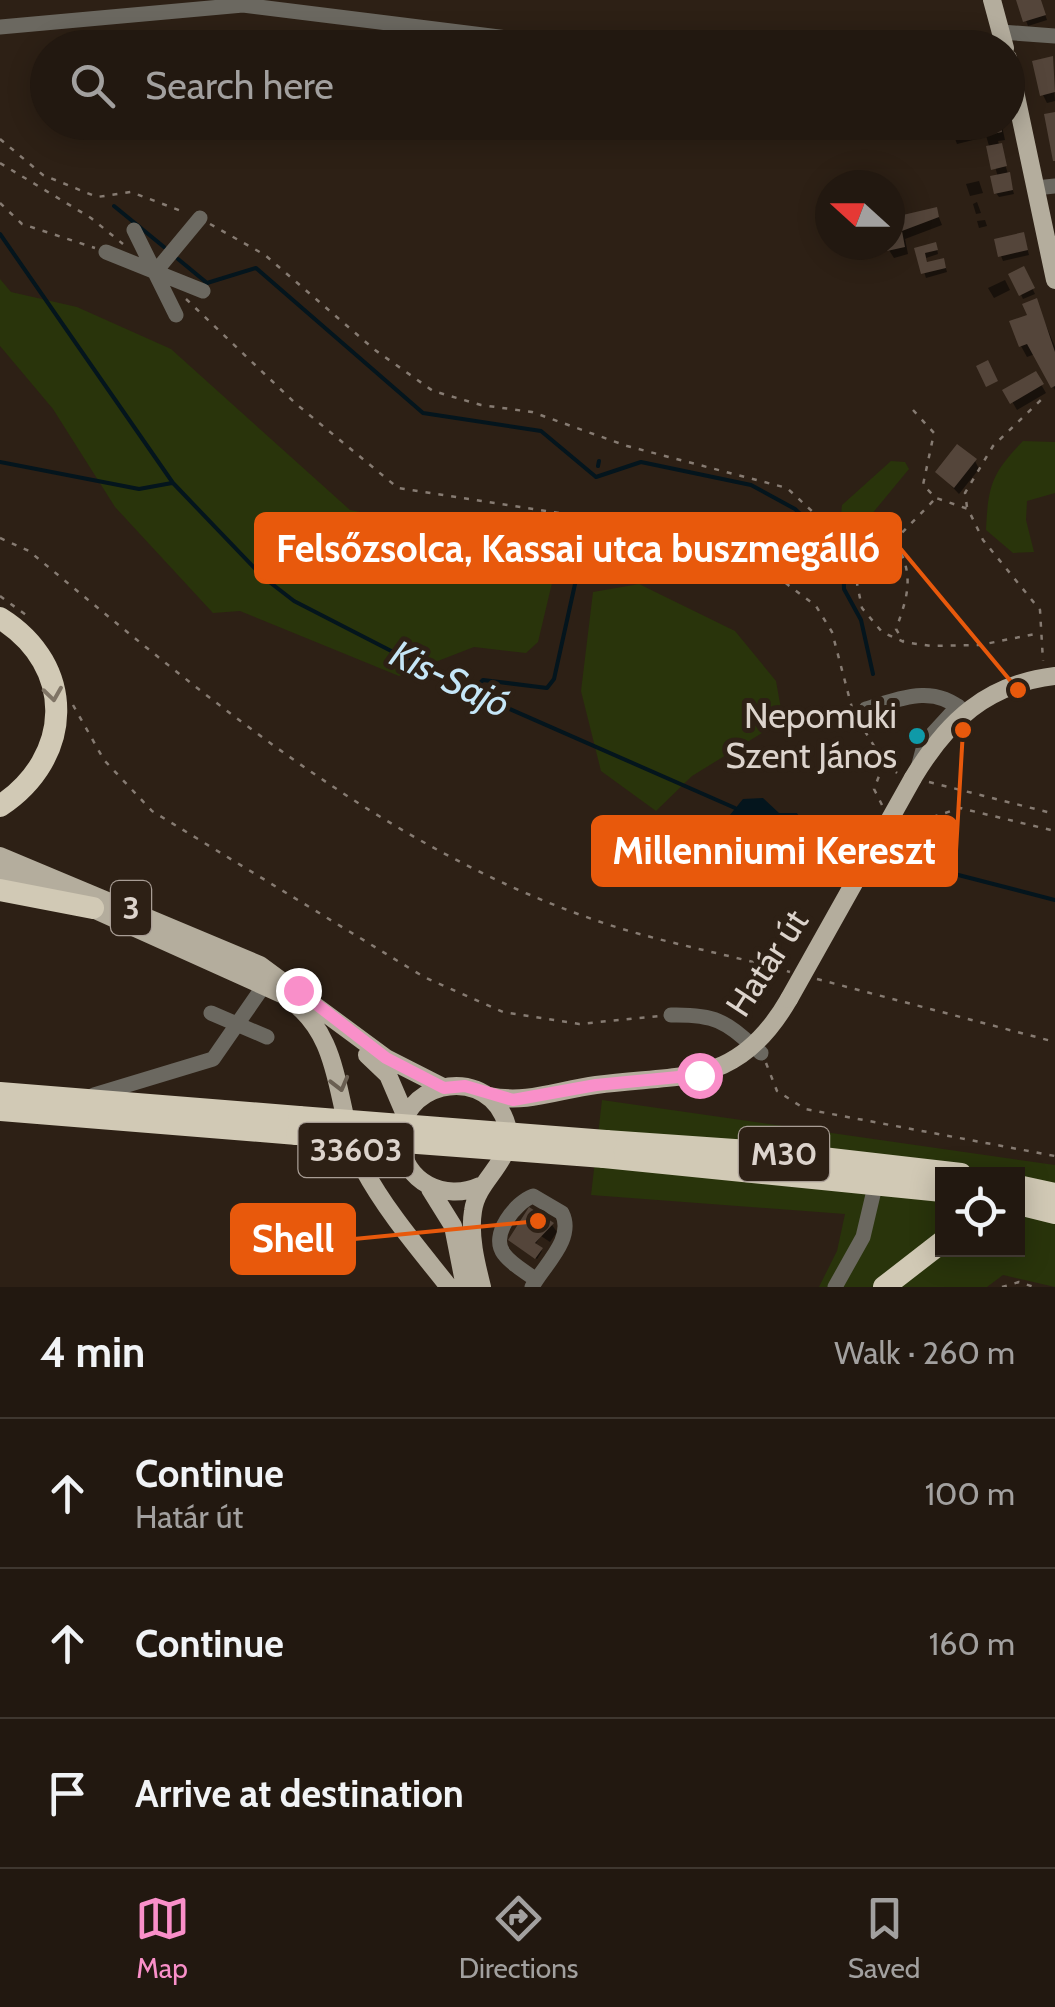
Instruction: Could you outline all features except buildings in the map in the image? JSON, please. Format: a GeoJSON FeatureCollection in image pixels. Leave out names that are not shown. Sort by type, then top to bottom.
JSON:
{"type":"FeatureCollection","features":[{"type":"Feature","properties":{"kind":"highway"},"geometry":{"type":"LineString","coordinates":[[0,618],[25,635],[44,661],[56,706],[54,738],[44,762],[28,786],[0,806]]}},
{"type":"Feature","properties":{"kind":"highway"},"geometry":{"type":"LineString","coordinates":[[0,890],[93,908]]}},
{"type":"Feature","properties":{"kind":"highway","name":"M30"},"geometry":{"type":"LineString","coordinates":[[0,1093],[298,1125]]}},
{"type":"Feature","properties":{"kind":"highway","name":"M30"},"geometry":{"type":"LineString","coordinates":[[0,1110],[298,1125],[605,1149],[935,1189]]}},
{"type":"Feature","properties":{"kind":"highway","name":"M30"},"geometry":{"type":"LineString","coordinates":[[605,1149],[796,1155],[935,1171]]}},
{"type":"Feature","properties":{"kind":"highway"},"geometry":{"type":"LineString","coordinates":[[1025,1188],[1055,1194]]}},
{"type":"Feature","properties":{"kind":"highway"},"geometry":{"type":"LineString","coordinates":[[1025,1206],[1055,1213]]}},
{"type":"Feature","properties":{"kind":"highway"},"geometry":{"type":"LineString","coordinates":[[1025,1221],[1055,1223]]}},
{"type":"Feature","properties":{"kind":"highway"},"geometry":{"type":"LineString","coordinates":[[884,1287],[935,1247]]}},
{"type":"Feature","properties":{"kind":"main road"},"geometry":{"type":"LineString","coordinates":[[992,0],[1000,30]]}},
{"type":"Feature","properties":{"kind":"main road"},"geometry":{"type":"LineString","coordinates":[[1025,116],[1046,187],[1055,280]]}},
{"type":"Feature","properties":{"kind":"main road","name":"Határ út"},"geometry":{"type":"LineString","coordinates":[[489,1096],[538,1098],[596,1085],[699,1075],[756,1049],[789,999],[936,743],[961,708],[1049,677]]}},
{"type":"Feature","properties":{"kind":"main road","name":"3"},"geometry":{"type":"LineString","coordinates":[[0,856],[260,965],[386,1058],[444,1088],[465,1086],[489,1096]]}},
{"type":"Feature","properties":{"kind":"main road","name":"3"},"geometry":{"type":"LineString","coordinates":[[0,873],[93,908],[264,984],[304,1005],[379,1066],[401,1096],[406,1116],[401,1131],[403,1155],[415,1175],[444,1204],[453,1226],[465,1287]]}},
{"type":"Feature","properties":{"kind":"main road","name":"3"},"geometry":{"type":"LineString","coordinates":[[264,984],[292,1001]]}},
{"type":"Feature","properties":{"kind":"main road","name":"33603"},"geometry":{"type":"LineString","coordinates":[[292,1001],[312,1022],[330,1051],[361,1165],[449,1287]]}},
{"type":"Feature","properties":{"kind":"main road"},"geometry":{"type":"LineString","coordinates":[[406,1116],[420,1098],[444,1088]]}},
{"type":"Feature","properties":{"kind":"main road"},"geometry":{"type":"LineString","coordinates":[[489,1096],[505,1121],[507,1146]]}},
{"type":"Feature","properties":{"kind":"main road"},"geometry":{"type":"LineString","coordinates":[[427,1184],[454,1193],[480,1186],[499,1169],[522,1112],[538,1098]]}},
{"type":"Feature","properties":{"kind":"main road"},"geometry":{"type":"LineString","coordinates":[[480,1186],[473,1210],[474,1252],[482,1287]]}},
{"type":"Feature","properties":{"kind":"street"},"geometry":{"type":"LineString","coordinates":[[0,27],[107,8],[242,5],[443,30]]}},
{"type":"Feature","properties":{"kind":"street"},"geometry":{"type":"LineString","coordinates":[[1025,38],[1055,36]]}},
{"type":"Feature","properties":{"kind":"street"},"geometry":{"type":"LineString","coordinates":[[156,270],[200,218]]}},
{"type":"Feature","properties":{"kind":"street"},"geometry":{"type":"LineString","coordinates":[[134,230],[176,315]]}},
{"type":"Feature","properties":{"kind":"street"},"geometry":{"type":"LineString","coordinates":[[106,252],[203,291]]}},
{"type":"Feature","properties":{"kind":"street"},"geometry":{"type":"LineString","coordinates":[[866,709],[928,694],[947,697],[961,708],[925,742],[918,776]]}},
{"type":"Feature","properties":{"kind":"street"},"geometry":{"type":"LineString","coordinates":[[936,743],[952,736],[992,694]]}},
{"type":"Feature","properties":{"kind":"street"},"geometry":{"type":"LineString","coordinates":[[78,1099],[203,1064],[222,1050],[264,984]]}},
{"type":"Feature","properties":{"kind":"street"},"geometry":{"type":"LineString","coordinates":[[211,1013],[267,1037]]}},
{"type":"Feature","properties":{"kind":"street"},"geometry":{"type":"LineString","coordinates":[[671,1015],[706,1015],[720,1020],[756,1049]]}},
{"type":"Feature","properties":{"kind":"street"},"geometry":{"type":"LineString","coordinates":[[835,1287],[863,1237],[876,1182]]}},
{"type":"Feature","properties":{"kind":"street"},"geometry":{"type":"LineString","coordinates":[[533,1196],[562,1213],[567,1226],[534,1283],[503,1254],[500,1245],[500,1234],[516,1206],[533,1196]]}},
{"type":"Feature","properties":{"kind":"path"},"geometry":{"type":"LineString","coordinates":[[0,138],[43,175],[97,197],[130,192],[200,218],[265,254],[375,350],[433,391],[481,405],[532,412],[627,446],[786,488],[840,538],[852,559],[862,608],[882,632],[904,642],[980,645],[1040,633]]}},
{"type":"Feature","properties":{"kind":"path"},"geometry":{"type":"LineString","coordinates":[[0,162],[91,218],[130,250]]}},
{"type":"Feature","properties":{"kind":"path"},"geometry":{"type":"LineString","coordinates":[[0,202],[22,224],[106,252]]}},
{"type":"Feature","properties":{"kind":"path"},"geometry":{"type":"LineString","coordinates":[[184,297],[294,403],[398,488],[681,532],[738,547],[816,606],[832,632],[851,704],[864,735],[893,771],[1055,814]]}},
{"type":"Feature","properties":{"kind":"path"},"geometry":{"type":"LineString","coordinates":[[1042,399],[993,446],[964,493],[983,540],[1040,610],[1040,633],[1049,677]]}},
{"type":"Feature","properties":{"kind":"path"},"geometry":{"type":"LineString","coordinates":[[913,410],[934,433],[923,485],[936,498],[968,509]]}},
{"type":"Feature","properties":{"kind":"path"},"geometry":{"type":"LineString","coordinates":[[840,538],[894,541],[936,498]]}},
{"type":"Feature","properties":{"kind":"path"},"geometry":{"type":"LineString","coordinates":[[0,538],[29,552],[230,718],[436,852],[592,920],[790,972]]}},
{"type":"Feature","properties":{"kind":"path"},"geometry":{"type":"LineString","coordinates":[[894,541],[908,563],[909,593],[896,629],[904,642]]}},
{"type":"Feature","properties":{"kind":"path"},"geometry":{"type":"LineString","coordinates":[[0,596],[26,615]]}},
{"type":"Feature","properties":{"kind":"path"},"geometry":{"type":"LineString","coordinates":[[68,692],[104,760],[152,811],[424,977],[503,1012],[579,1024],[671,1015]]}},
{"type":"Feature","properties":{"kind":"path"},"geometry":{"type":"LineString","coordinates":[[884,762],[874,789],[879,803],[911,821],[960,808],[1055,830]]}},
{"type":"Feature","properties":{"kind":"path"},"geometry":{"type":"LineString","coordinates":[[810,977],[1055,1042]]}},
{"type":"Feature","properties":{"kind":"path"},"geometry":{"type":"LineString","coordinates":[[756,1049],[777,1091],[805,1109],[1055,1156]]}},
{"type":"Feature","properties":{"kind":"path"},"geometry":{"type":"LineString","coordinates":[[1002,1287],[1019,1282],[1034,1287]]}},
{"type":"Feature","properties":{"kind":"green space"},"geometry":{"type":"Polygon","coordinates":[[[0,279],[11,292],[77,307],[171,349],[350,510],[498,540],[543,565],[552,583],[538,642],[526,653],[474,647],[399,676],[240,611],[213,613],[115,507],[53,409],[0,346],[0,279]]]}},
{"type":"Feature","properties":{"kind":"green space"},"geometry":{"type":"Polygon","coordinates":[[[1023,441],[1055,442],[1055,493],[1027,501],[1026,520],[1034,552],[1013,553],[986,530],[987,515],[994,481],[1004,462],[1023,441]]]}},
{"type":"Feature","properties":{"kind":"green space"},"geometry":{"type":"Polygon","coordinates":[[[891,461],[905,462],[909,469],[857,532],[840,524],[842,505],[891,461]]]}},
{"type":"Feature","properties":{"kind":"green space"},"geometry":{"type":"Polygon","coordinates":[[[639,584],[735,631],[776,681],[783,720],[692,776],[656,811],[601,771],[581,691],[593,592],[639,584]]]}},
{"type":"Feature","properties":{"kind":"green space"},"geometry":{"type":"Polygon","coordinates":[[[602,1100],[1055,1165],[1055,1287],[1003,1275],[987,1287],[819,1287],[837,1251],[845,1214],[591,1195],[602,1100]]]}},
{"type":"Feature","properties":{"kind":"water"},"geometry":{"type":"Polygon","coordinates":[[[763,798],[779,813],[797,813],[806,829],[787,841],[767,841],[729,816],[743,799],[763,798]]]}},
{"type":"Feature","properties":{"kind":"waterway"},"geometry":{"type":"LineString","coordinates":[[114,206],[164,247]]}},
{"type":"Feature","properties":{"kind":"waterway","name":"Kis-Sajó"},"geometry":{"type":"LineString","coordinates":[[0,234],[173,483],[263,577],[294,601],[471,692],[735,808]]}},
{"type":"Feature","properties":{"kind":"waterway"},"geometry":{"type":"LineString","coordinates":[[178,259],[207,283],[256,268],[423,413],[541,431],[596,477]]}},
{"type":"Feature","properties":{"kind":"waterway"},"geometry":{"type":"LineString","coordinates":[[598,466],[599,461]]}},
{"type":"Feature","properties":{"kind":"waterway"},"geometry":{"type":"LineString","coordinates":[[0,462],[139,489],[172,483]]}},
{"type":"Feature","properties":{"kind":"waterway"},"geometry":{"type":"LineString","coordinates":[[596,477],[641,462],[751,485],[795,509],[843,554],[844,589],[861,620],[873,674]]}},
{"type":"Feature","properties":{"kind":"waterway"},"geometry":{"type":"LineString","coordinates":[[471,692],[483,680],[547,688],[554,679],[581,557]]}},
{"type":"Feature","properties":{"kind":"waterway","name":"Kis-Sajó"},"geometry":{"type":"LineString","coordinates":[[800,832],[863,850]]}},
{"type":"Feature","properties":{"kind":"waterway","name":"Kis-Sajó"},"geometry":{"type":"LineString","coordinates":[[877,854],[1055,900]]}},
{"type":"Feature","properties":{"kind":"place","name":"Felsőzsolca, Kassai utca buszmegálló"},"geometry":{"type":"Point","coordinates":[1018,690]}},
{"type":"Feature","properties":{"kind":"place","name":"Millenniumi Kereszt"},"geometry":{"type":"Point","coordinates":[963,730]}},
{"type":"Feature","properties":{"kind":"place","name":"Nepomuki Szent János"},"geometry":{"type":"Point","coordinates":[917,736]}},
{"type":"Feature","properties":{"kind":"place","name":"Shell"},"geometry":{"type":"Point","coordinates":[538,1221]}},
{"type":"Feature","properties":{"kind":"route"},"geometry":{"type":"LineString","coordinates":[[298,990],[386,1058],[444,1088],[465,1086],[513,1100],[596,1085],[663,1082],[699,1075]]}}]}
